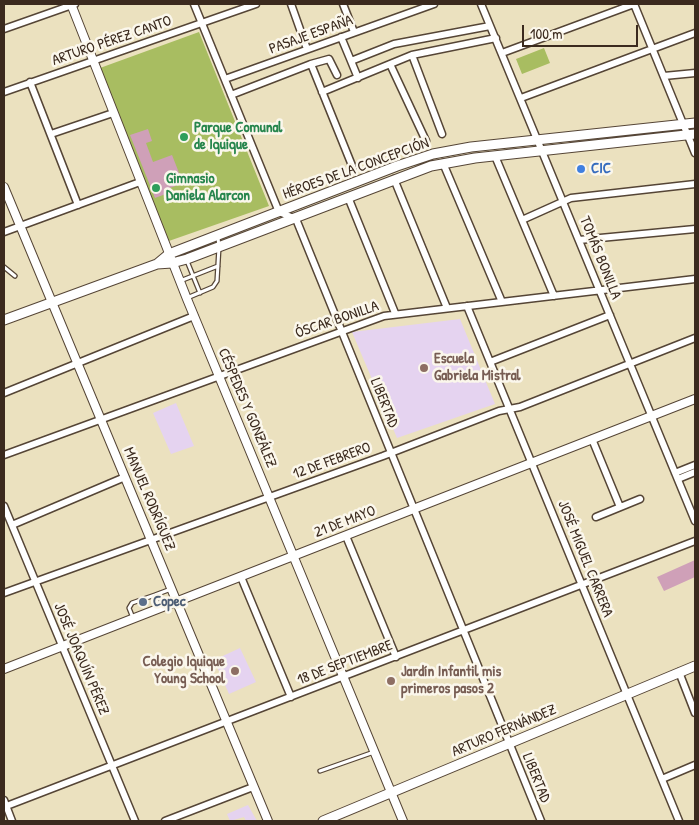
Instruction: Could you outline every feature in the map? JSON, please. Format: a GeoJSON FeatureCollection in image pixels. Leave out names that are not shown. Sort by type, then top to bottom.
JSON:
{"type":"FeatureCollection","features":[{"type":"Feature","properties":{"kind":"main road","name":"HÉROES DE LA CONCEPCIÓN"},"geometry":{"type":"LineString","coordinates":[[4,320],[171,259],[218,236],[421,157],[458,149],[695,123]]}},
{"type":"Feature","properties":{"kind":"main road","name":"HÉROES DE LA CONCEPCIÓN"},"geometry":{"type":"LineString","coordinates":[[171,259],[187,259],[296,219],[394,178],[443,163],[692,135]]}},
{"type":"Feature","properties":{"kind":"main road","name":"ARTURO FERNÁNDEZ"},"geometry":{"type":"LineString","coordinates":[[323,821],[695,666]]}},
{"type":"Feature","properties":{"kind":"street"},"geometry":{"type":"LineString","coordinates":[[4,29],[73,4]]}},
{"type":"Feature","properties":{"kind":"street","name":"CÉSPEDES Y GONZÁLEZ"},"geometry":{"type":"LineString","coordinates":[[73,4],[140,182],[187,299],[403,821]]}},
{"type":"Feature","properties":{"kind":"street"},"geometry":{"type":"LineString","coordinates":[[194,4],[279,212],[296,219]]}},
{"type":"Feature","properties":{"kind":"street","name":"ARTURO PÉREZ CANTO"},"geometry":{"type":"LineString","coordinates":[[4,92],[256,4]]}},
{"type":"Feature","properties":{"kind":"street"},"geometry":{"type":"LineString","coordinates":[[291,4],[307,49]]}},
{"type":"Feature","properties":{"kind":"street"},"geometry":{"type":"LineString","coordinates":[[343,4],[354,32]]}},
{"type":"Feature","properties":{"kind":"street","name":"PASAJE ESPAÑA"},"geometry":{"type":"LineString","coordinates":[[225,79],[434,4]]}},
{"type":"Feature","properties":{"kind":"street","name":"TOMÁS BONILLA"},"geometry":{"type":"LineString","coordinates":[[482,4],[695,522]]}},
{"type":"Feature","properties":{"kind":"street"},"geometry":{"type":"LineString","coordinates":[[502,53],[634,4],[683,124],[692,135],[695,153]]}},
{"type":"Feature","properties":{"kind":"street"},"geometry":{"type":"LineString","coordinates":[[351,62],[394,44],[490,26]]}},
{"type":"Feature","properties":{"kind":"street"},"geometry":{"type":"LineString","coordinates":[[521,98],[695,34]]}},
{"type":"Feature","properties":{"kind":"street"},"geometry":{"type":"LineString","coordinates":[[341,37],[358,78]]}},
{"type":"Feature","properties":{"kind":"street"},"geometry":{"type":"LineString","coordinates":[[322,92],[412,55],[496,38]]}},
{"type":"Feature","properties":{"kind":"street"},"geometry":{"type":"LineString","coordinates":[[412,55],[442,134]]}},
{"type":"Feature","properties":{"kind":"street"},"geometry":{"type":"LineString","coordinates":[[231,95],[311,64],[329,59],[337,75]]}},
{"type":"Feature","properties":{"kind":"street"},"geometry":{"type":"LineString","coordinates":[[311,64],[353,168]]}},
{"type":"Feature","properties":{"kind":"street"},"geometry":{"type":"LineString","coordinates":[[390,64],[426,141]]}},
{"type":"Feature","properties":{"kind":"street"},"geometry":{"type":"LineString","coordinates":[[664,76],[695,73]]}},
{"type":"Feature","properties":{"kind":"street"},"geometry":{"type":"LineString","coordinates":[[30,82],[78,205]]}},
{"type":"Feature","properties":{"kind":"street"},"geometry":{"type":"LineString","coordinates":[[51,134],[114,113]]}},
{"type":"Feature","properties":{"kind":"street"},"geometry":{"type":"LineString","coordinates":[[495,156],[554,296]]}},
{"type":"Feature","properties":{"kind":"street"},"geometry":{"type":"LineString","coordinates":[[443,163],[502,302]]}},
{"type":"Feature","properties":{"kind":"street"},"geometry":{"type":"LineString","coordinates":[[394,178],[447,308]]}},
{"type":"Feature","properties":{"kind":"street"},"geometry":{"type":"LineString","coordinates":[[4,232],[140,182]]}},
{"type":"Feature","properties":{"kind":"street"},"geometry":{"type":"LineString","coordinates":[[522,220],[573,197],[695,184]]}},
{"type":"Feature","properties":{"kind":"street","name":"MANUEL RODRÍGUEZ"},"geometry":{"type":"LineString","coordinates":[[4,187],[268,821]]}},
{"type":"Feature","properties":{"kind":"street"},"geometry":{"type":"LineString","coordinates":[[348,197],[395,314]]}},
{"type":"Feature","properties":{"kind":"street","name":"LIBERTAD"},"geometry":{"type":"LineString","coordinates":[[296,219],[540,821]]}},
{"type":"Feature","properties":{"kind":"street"},"geometry":{"type":"LineString","coordinates":[[579,240],[695,229]]}},
{"type":"Feature","properties":{"kind":"street","name":"ÓSCAR BONILLA"},"geometry":{"type":"LineString","coordinates":[[4,455],[373,319],[395,314],[695,279]]}},
{"type":"Feature","properties":{"kind":"street","name":"JOSÉ MIGUEL CARRERA"},"geometry":{"type":"LineString","coordinates":[[467,306],[679,821]]}},
{"type":"Feature","properties":{"kind":"street"},"geometry":{"type":"LineString","coordinates":[[490,362],[610,315]]}},
{"type":"Feature","properties":{"kind":"street"},"geometry":{"type":"LineString","coordinates":[[4,393],[194,316]]}},
{"type":"Feature","properties":{"kind":"street","name":"12 DE FEBRERO"},"geometry":{"type":"LineString","coordinates":[[4,593],[391,453],[499,411],[523,405],[695,338]]}},
{"type":"Feature","properties":{"kind":"street","name":"21 DE MAYO"},"geometry":{"type":"LineString","coordinates":[[4,670],[695,398]]}},
{"type":"Feature","properties":{"kind":"street"},"geometry":{"type":"LineString","coordinates":[[592,439],[620,507]]}},
{"type":"Feature","properties":{"kind":"street"},"geometry":{"type":"LineString","coordinates":[[676,476],[695,465]]}},
{"type":"Feature","properties":{"kind":"street"},"geometry":{"type":"LineString","coordinates":[[676,476],[695,472]]}},
{"type":"Feature","properties":{"kind":"street"},"geometry":{"type":"LineString","coordinates":[[8,522],[125,477]]}},
{"type":"Feature","properties":{"kind":"street"},"geometry":{"type":"LineString","coordinates":[[596,517],[640,500]]}},
{"type":"Feature","properties":{"kind":"street","name":"JOSÉ JOAQUÍN PÉREZ"},"geometry":{"type":"LineString","coordinates":[[4,506],[8,522],[136,821]]}},
{"type":"Feature","properties":{"kind":"street"},"geometry":{"type":"LineString","coordinates":[[346,536],[396,657]]}},
{"type":"Feature","properties":{"kind":"street","name":"18 DE SEPTIEMBRE"},"geometry":{"type":"LineString","coordinates":[[5,805],[695,541]]}},
{"type":"Feature","properties":{"kind":"street"},"geometry":{"type":"LineString","coordinates":[[241,577],[291,697]]}},
{"type":"Feature","properties":{"kind":"street"},"geometry":{"type":"LineString","coordinates":[[679,672],[695,713]]}},
{"type":"Feature","properties":{"kind":"street"},"geometry":{"type":"LineString","coordinates":[[662,779],[695,765]]}},
{"type":"Feature","properties":{"kind":"street"},"geometry":{"type":"LineString","coordinates":[[165,821],[253,787]]}},
{"type":"Feature","properties":{"kind":"street"},"geometry":{"type":"LineString","coordinates":[[5,805],[12,821]]}},
{"type":"Feature","properties":{"kind":"lane"},"geometry":{"type":"LineString","coordinates":[[187,299],[215,285],[218,279],[218,236]]}},
{"type":"Feature","properties":{"kind":"lane"},"geometry":{"type":"LineString","coordinates":[[187,259],[200,293]]}},
{"type":"Feature","properties":{"kind":"lane"},"geometry":{"type":"LineString","coordinates":[[180,281],[218,266]]}},
{"type":"Feature","properties":{"kind":"lane"},"geometry":{"type":"LineString","coordinates":[[4,267],[14,276]]}},
{"type":"Feature","properties":{"kind":"lane"},"geometry":{"type":"LineString","coordinates":[[133,619],[129,608],[130,605],[172,589]]}},
{"type":"Feature","properties":{"kind":"lane"},"geometry":{"type":"LineString","coordinates":[[155,595],[160,608]]}},
{"type":"Feature","properties":{"kind":"lane"},"geometry":{"type":"LineString","coordinates":[[320,771],[374,752]]}},
{"type":"Feature","properties":{"kind":"shaded area","name":"Escuela Gabriela Mistral"},"geometry":{"type":"Polygon","coordinates":[[[460,319],[495,404],[397,438],[352,332],[460,319]]]}},
{"type":"Feature","properties":{"kind":"shaded area"},"geometry":{"type":"Polygon","coordinates":[[[176,403],[194,446],[171,454],[153,413],[176,403]]]}},
{"type":"Feature","properties":{"kind":"shaded area","name":"Colegio Iquique Young School"},"geometry":{"type":"Polygon","coordinates":[[[240,648],[256,682],[229,694],[214,660],[240,648]]]}},
{"type":"Feature","properties":{"kind":"shaded area"},"geometry":{"type":"Polygon","coordinates":[[[248,805],[257,821],[246,821],[244,817],[230,821],[227,814],[248,805]]]}},
{"type":"Feature","properties":{"kind":"green space","name":"Parque Comunal de Iquique"},"geometry":{"type":"Polygon","coordinates":[[[199,32],[269,206],[166,242],[100,68],[199,32]]]}},
{"type":"Feature","properties":{"kind":"green space"},"geometry":{"type":"Polygon","coordinates":[[[544,48],[550,63],[522,74],[516,59],[544,48]]]}},
{"type":"Feature","properties":{"kind":"building"},"geometry":{"type":"Polygon","coordinates":[[[148,129],[152,141],[146,143],[153,162],[172,155],[183,183],[170,188],[171,192],[155,198],[130,135],[148,129]]]}},
{"type":"Feature","properties":{"kind":"building"},"geometry":{"type":"Polygon","coordinates":[[[695,560],[695,577],[664,591],[657,577],[695,560]]]}},
{"type":"Feature","properties":{"kind":"place","name":"Parque Comunal de Iquique"},"geometry":{"type":"Point","coordinates":[184,137]}},
{"type":"Feature","properties":{"kind":"place","name":"CIC"},"geometry":{"type":"Point","coordinates":[581,169]}},
{"type":"Feature","properties":{"kind":"place","name":"Gimnasio Daniela Alarcon"},"geometry":{"type":"Point","coordinates":[156,188]}},
{"type":"Feature","properties":{"kind":"place","name":"Escuela Gabriela Mistral"},"geometry":{"type":"Point","coordinates":[424,368]}},
{"type":"Feature","properties":{"kind":"place","name":"Copec"},"geometry":{"type":"Point","coordinates":[143,602]}},
{"type":"Feature","properties":{"kind":"place","name":"Colegio Iquique Young School"},"geometry":{"type":"Point","coordinates":[235,671]}},
{"type":"Feature","properties":{"kind":"place","name":"Jardín Infantil mis primeros pasos 2"},"geometry":{"type":"Point","coordinates":[391,681]}}]}
